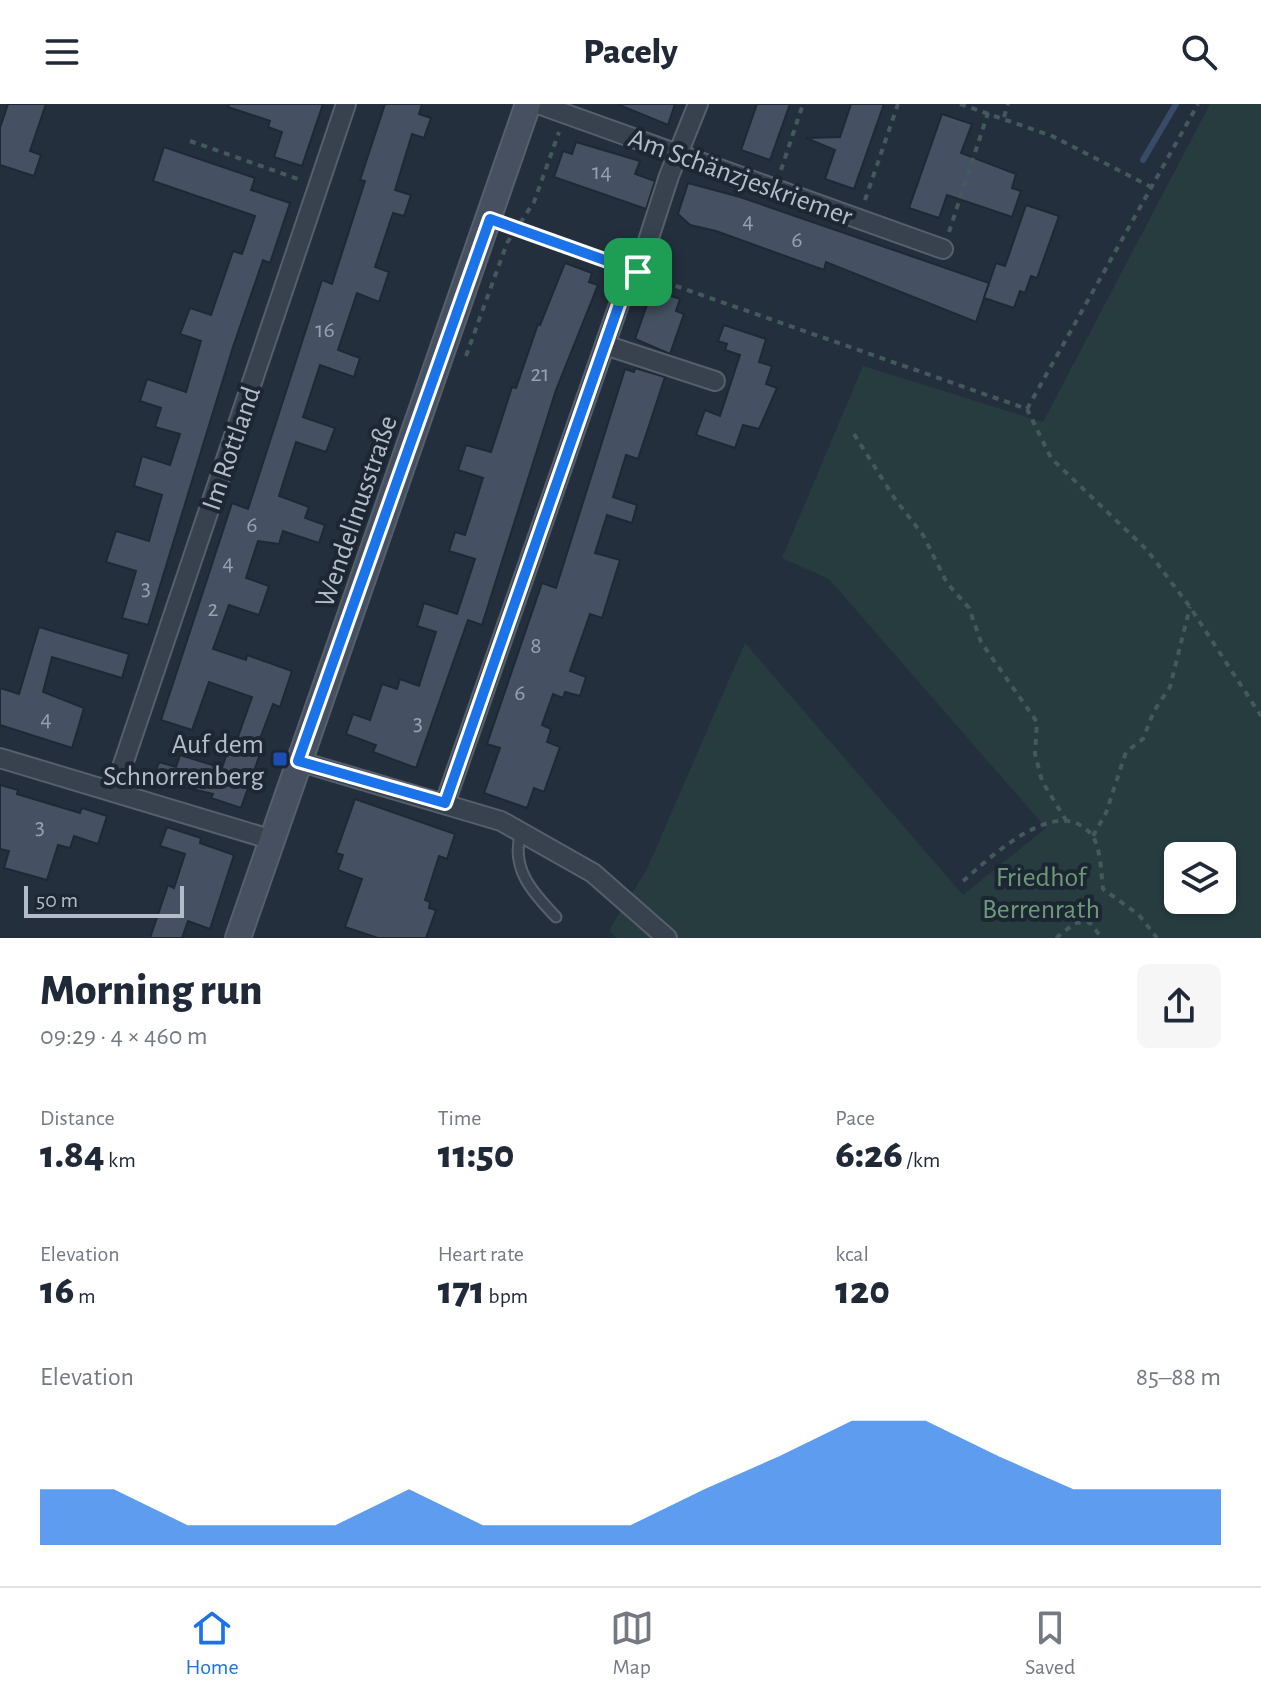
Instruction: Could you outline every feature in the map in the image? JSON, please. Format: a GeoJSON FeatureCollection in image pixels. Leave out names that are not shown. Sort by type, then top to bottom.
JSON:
{"type":"FeatureCollection","features":[{"type":"Feature","properties":{"kind":"main road","name":"Wendelinusstraße"},"geometry":{"type":"LineString","coordinates":[[238,938],[528,104]]}},
{"type":"Feature","properties":{"kind":"street","name":"Im Rottland"},"geometry":{"type":"LineString","coordinates":[[114,791],[346,104]]}},
{"type":"Feature","properties":{"kind":"street","name":"Am Schänzjeskriemer"},"geometry":{"type":"LineString","coordinates":[[538,104],[943,249]]}},
{"type":"Feature","properties":{"kind":"street"},"geometry":{"type":"LineString","coordinates":[[445,803],[623,293],[638,272],[669,176],[698,104]]}},
{"type":"Feature","properties":{"kind":"street"},"geometry":{"type":"LineString","coordinates":[[605,345],[715,381]]}},
{"type":"Feature","properties":{"kind":"street"},"geometry":{"type":"LineString","coordinates":[[0,758],[273,840]]}},
{"type":"Feature","properties":{"kind":"street"},"geometry":{"type":"LineString","coordinates":[[298,761],[445,803],[521,832],[593,873],[667,938]]}},
{"type":"Feature","properties":{"kind":"lane"},"geometry":{"type":"LineString","coordinates":[[521,832],[517,860],[522,876],[556,917]]}},
{"type":"Feature","properties":{"kind":"path"},"geometry":{"type":"LineString","coordinates":[[775,188],[803,104]]}},
{"type":"Feature","properties":{"kind":"path"},"geometry":{"type":"LineString","coordinates":[[859,218],[898,104]]}},
{"type":"Feature","properties":{"kind":"path"},"geometry":{"type":"LineString","coordinates":[[960,104],[1052,136],[1153,188]]}},
{"type":"Feature","properties":{"kind":"path"},"geometry":{"type":"LineString","coordinates":[[1003,118],[1008,104]]}},
{"type":"Feature","properties":{"kind":"path"},"geometry":{"type":"LineString","coordinates":[[1027,409],[1198,104]]}},
{"type":"Feature","properties":{"kind":"path"},"geometry":{"type":"LineString","coordinates":[[943,249],[988,113]]}},
{"type":"Feature","properties":{"kind":"path"},"geometry":{"type":"LineString","coordinates":[[190,141],[319,186]]}},
{"type":"Feature","properties":{"kind":"path"},"geometry":{"type":"LineString","coordinates":[[490,219],[1027,409],[1051,458],[1147,550],[1190,607],[1261,716]]}},
{"type":"Feature","properties":{"kind":"path"},"geometry":{"type":"LineString","coordinates":[[854,434],[895,499],[923,535],[947,583],[969,608],[981,642],[1037,722],[1035,754],[1042,781],[1067,822]]}},
{"type":"Feature","properties":{"kind":"path"},"geometry":{"type":"LineString","coordinates":[[1093,836],[1106,813],[1126,752],[1143,739],[1154,711],[1170,687],[1190,607]]}},
{"type":"Feature","properties":{"kind":"path"},"geometry":{"type":"LineString","coordinates":[[963,881],[1023,832],[1067,822],[1083,827],[1093,836],[1103,889],[1139,915],[1157,938]]}},
{"type":"Feature","properties":{"kind":"path"},"geometry":{"type":"LineString","coordinates":[[1056,938],[1075,923],[1089,922],[1102,938]]}},
{"type":"Feature","properties":{"kind":"green space","name":"Friedhof Berrenrath"},"geometry":{"type":"Polygon","coordinates":[[[1210,104],[1261,104],[1261,938],[616,938],[609,930],[647,869],[745,643],[963,895],[1046,828],[829,579],[782,558],[863,366],[1043,422],[1210,104]]]}},
{"type":"Feature","properties":{"kind":"building"},"geometry":{"type":"Polygon","coordinates":[[[8,104],[46,104],[30,151],[41,155],[34,176],[0,165],[0,128],[8,104]]]}},
{"type":"Feature","properties":{"kind":"building"},"geometry":{"type":"Polygon","coordinates":[[[229,104],[323,104],[302,166],[274,157],[282,132],[268,127],[270,121],[228,107],[229,104]]]}},
{"type":"Feature","properties":{"kind":"building"},"geometry":{"type":"Polygon","coordinates":[[[385,104],[422,104],[419,114],[431,118],[424,138],[412,134],[395,190],[411,195],[404,216],[393,213],[375,267],[389,272],[379,302],[357,293],[338,350],[360,358],[354,377],[320,365],[303,417],[335,428],[326,452],[296,442],[279,496],[309,507],[305,518],[325,525],[319,543],[283,531],[279,544],[258,541],[246,578],[269,586],[259,615],[229,605],[213,649],[246,660],[247,655],[292,671],[280,707],[273,704],[255,752],[260,754],[241,808],[211,798],[213,794],[153,780],[159,762],[176,767],[180,755],[222,768],[230,744],[235,745],[252,697],[209,682],[192,730],[161,720],[232,503],[248,509],[322,280],[332,284],[365,181],[360,180],[385,104]]]}},
{"type":"Feature","properties":{"kind":"building"},"geometry":{"type":"Polygon","coordinates":[[[617,104],[675,104],[668,125],[617,104]]]}},
{"type":"Feature","properties":{"kind":"building"},"geometry":{"type":"Polygon","coordinates":[[[757,104],[790,104],[770,160],[741,150],[757,104]]]}},
{"type":"Feature","properties":{"kind":"building"},"geometry":{"type":"Polygon","coordinates":[[[851,104],[884,104],[854,189],[825,179],[835,150],[806,138],[840,137],[851,104]]]}},
{"type":"Feature","properties":{"kind":"building"},"geometry":{"type":"Polygon","coordinates":[[[942,114],[972,124],[961,153],[1016,174],[1012,188],[1021,191],[1012,217],[947,195],[939,218],[909,208],[942,114]]]}},
{"type":"Feature","properties":{"kind":"building"},"geometry":{"type":"Polygon","coordinates":[[[576,142],[640,161],[635,174],[655,181],[646,209],[554,177],[563,151],[572,154],[576,142]]]}},
{"type":"Feature","properties":{"kind":"building"},"geometry":{"type":"Polygon","coordinates":[[[164,147],[255,178],[251,190],[290,203],[270,263],[263,260],[233,347],[148,625],[122,618],[136,571],[106,562],[116,531],[149,541],[162,495],[134,486],[142,456],[170,465],[180,434],[155,427],[161,408],[140,401],[147,379],[186,392],[201,341],[180,334],[190,308],[211,315],[233,251],[242,254],[255,216],[153,181],[164,147]]]}},
{"type":"Feature","properties":{"kind":"building"},"geometry":{"type":"Polygon","coordinates":[[[688,183],[740,197],[989,283],[976,322],[826,262],[824,270],[716,231],[690,225],[678,214],[688,183]]]}},
{"type":"Feature","properties":{"kind":"building"},"geometry":{"type":"Polygon","coordinates":[[[1026,205],[1059,216],[1037,278],[1031,276],[1025,293],[1020,291],[1014,308],[984,298],[996,263],[1005,266],[1026,205]]]}},
{"type":"Feature","properties":{"kind":"building"},"geometry":{"type":"Polygon","coordinates":[[[565,263],[592,273],[589,282],[598,285],[556,390],[482,625],[468,620],[416,768],[373,752],[376,745],[346,734],[353,714],[370,720],[382,684],[397,689],[400,679],[419,686],[436,632],[417,626],[424,603],[457,614],[475,559],[449,551],[455,532],[465,535],[483,478],[458,470],[466,445],[491,452],[512,387],[516,388],[538,324],[565,263]]]}},
{"type":"Feature","properties":{"kind":"building"},"geometry":{"type":"Polygon","coordinates":[[[662,293],[680,299],[676,311],[684,314],[670,354],[635,339],[649,299],[658,303],[662,293]]]}},
{"type":"Feature","properties":{"kind":"building"},"geometry":{"type":"Polygon","coordinates":[[[724,325],[766,339],[759,362],[772,366],[766,384],[777,388],[759,429],[743,425],[735,448],[696,435],[705,410],[720,416],[740,355],[725,350],[727,344],[718,341],[724,325]]]}},
{"type":"Feature","properties":{"kind":"building"},"geometry":{"type":"Polygon","coordinates":[[[635,368],[665,377],[638,459],[626,455],[613,497],[637,505],[632,523],[607,515],[595,553],[620,560],[602,618],[590,614],[570,671],[586,677],[580,696],[565,692],[563,698],[553,694],[542,725],[551,729],[547,742],[560,747],[544,792],[534,788],[527,808],[484,793],[500,748],[487,744],[542,583],[556,588],[625,369],[634,372],[635,368]]]}},
{"type":"Feature","properties":{"kind":"building"},"geometry":{"type":"Polygon","coordinates":[[[39,627],[129,654],[122,678],[52,657],[43,692],[84,708],[72,748],[0,725],[0,688],[19,694],[39,627]]]}},
{"type":"Feature","properties":{"kind":"building"},"geometry":{"type":"Polygon","coordinates":[[[0,785],[18,790],[17,794],[80,813],[82,808],[107,816],[98,844],[74,836],[70,848],[58,845],[47,880],[4,868],[9,851],[0,849],[0,785]]]}},
{"type":"Feature","properties":{"kind":"building"},"geometry":{"type":"Polygon","coordinates":[[[355,799],[455,834],[447,859],[439,856],[425,900],[430,902],[429,908],[436,910],[426,938],[378,938],[345,927],[362,879],[338,870],[343,855],[336,853],[355,799]]]}},
{"type":"Feature","properties":{"kind":"building"},"geometry":{"type":"Polygon","coordinates":[[[167,827],[201,838],[200,843],[234,855],[210,929],[188,921],[182,938],[150,938],[168,885],[174,888],[185,854],[160,846],[167,827]]]}},
{"type":"Feature","properties":{"kind":"waterway"},"geometry":{"type":"LineString","coordinates":[[1143,160],[1176,104]]}},
{"type":"Feature","properties":{"kind":"place","name":"Auf dem Schnorrenberg"},"geometry":{"type":"Point","coordinates":[280,759]}},
{"type":"Feature","properties":{"kind":"route"},"geometry":{"type":"LineString","coordinates":[[490,219],[638,272],[623,293],[445,803],[298,761],[490,219]]}}]}
